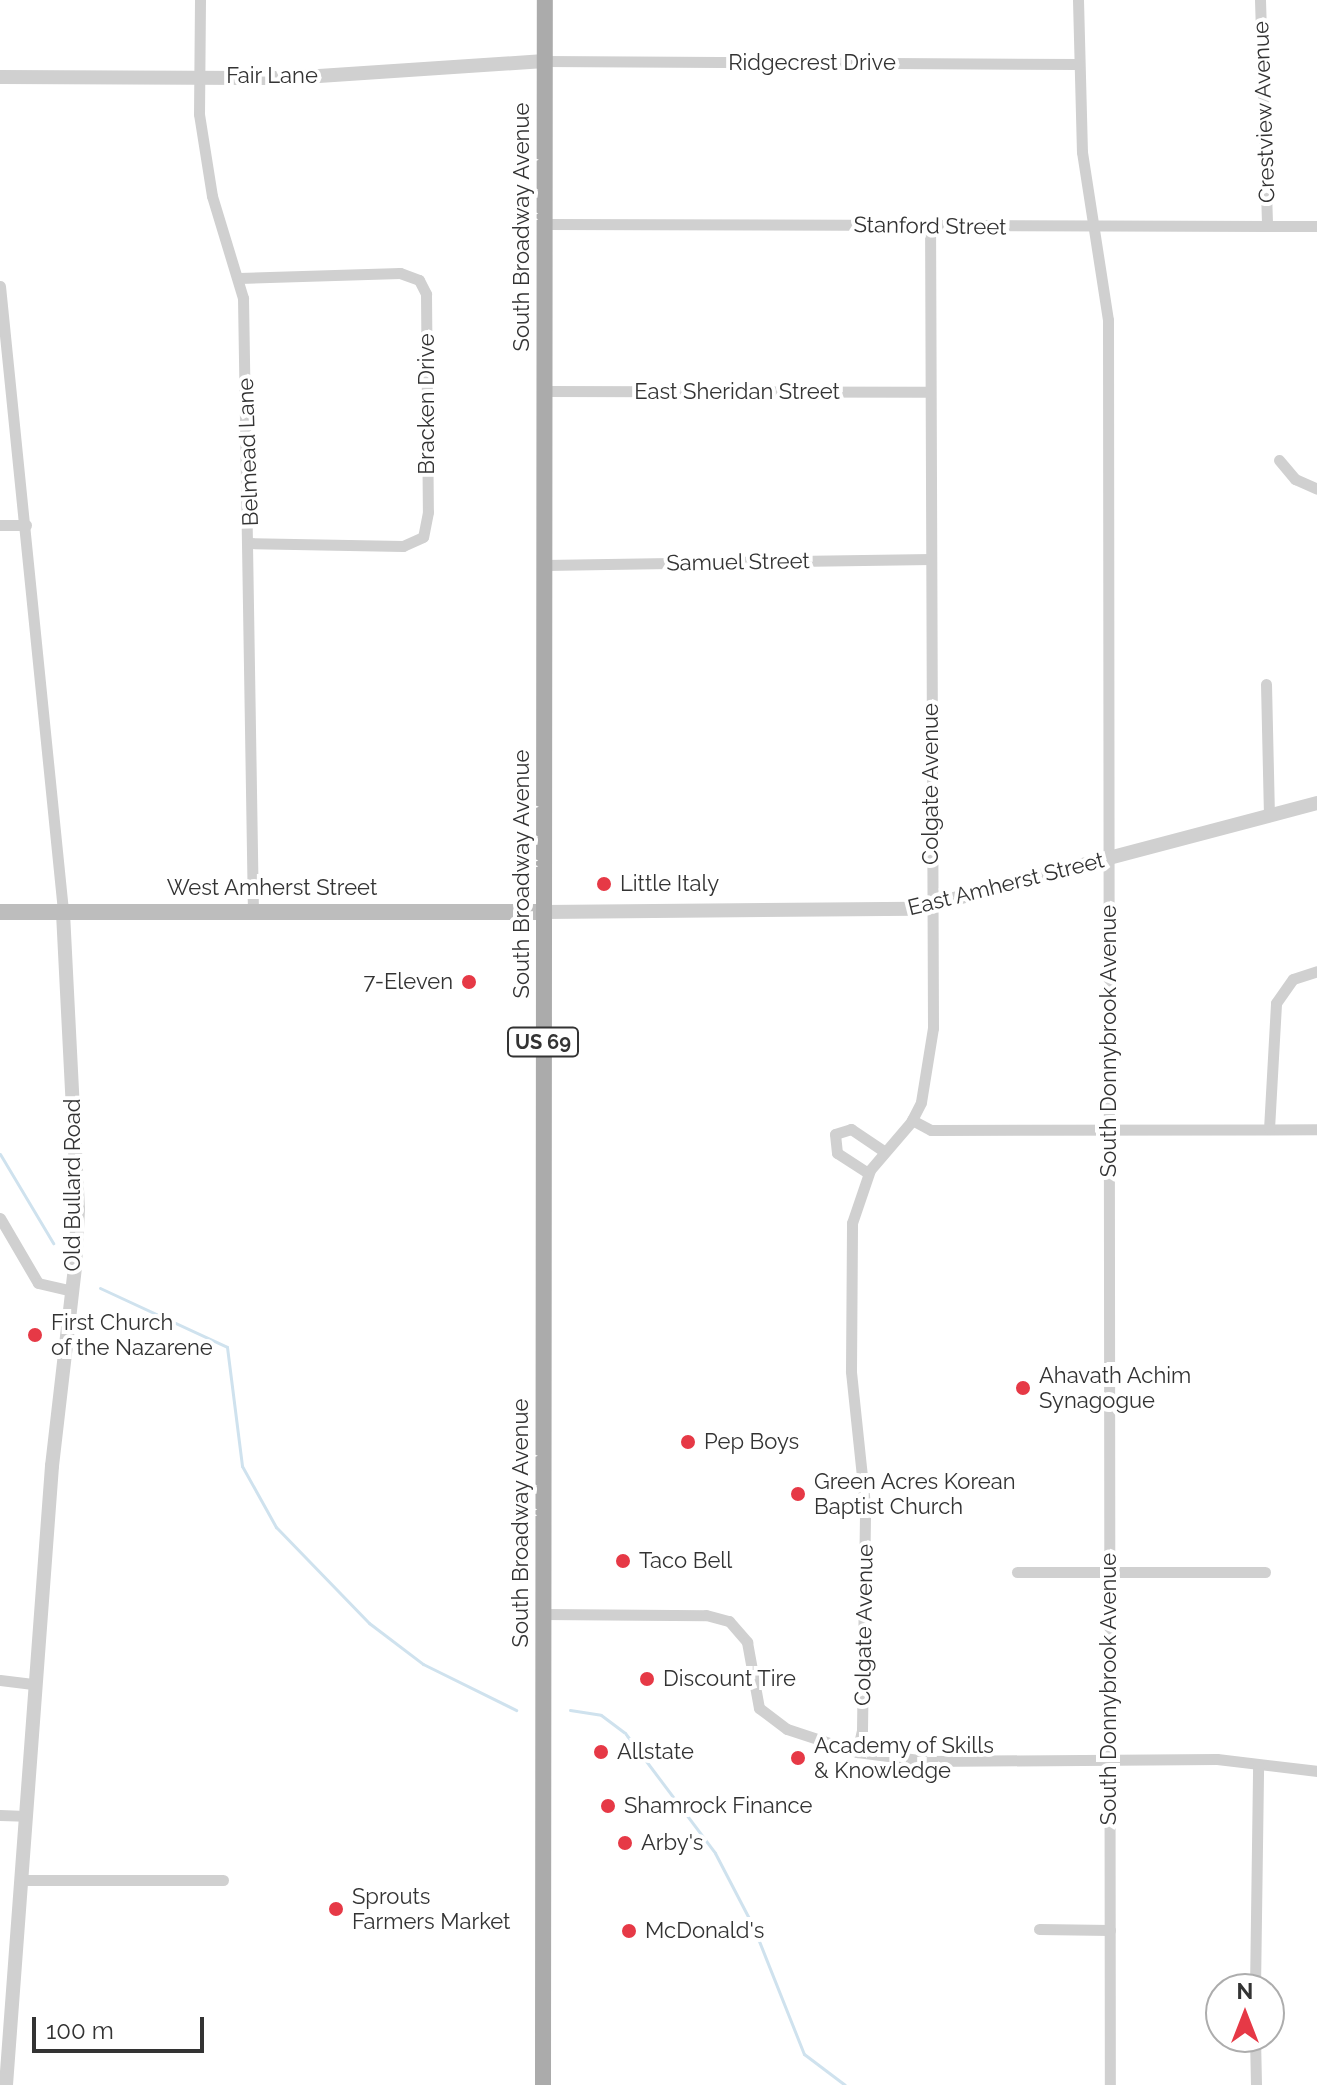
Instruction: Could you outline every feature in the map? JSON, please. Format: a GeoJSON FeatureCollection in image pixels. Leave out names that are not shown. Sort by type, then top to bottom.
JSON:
{"type":"FeatureCollection","features":[{"type":"Feature","properties":{"kind":"main road","name":"South Broadway Avenue"},"geometry":{"type":"LineString","coordinates":[[543,2085],[545,0]]}},
{"type":"Feature","properties":{"kind":"main road","name":"West Amherst Street"},"geometry":{"type":"LineString","coordinates":[[0,912],[544,912]]}},
{"type":"Feature","properties":{"kind":"street","name":"Belmead Lane"},"geometry":{"type":"LineString","coordinates":[[200,0],[199,114],[212,196],[239,278],[251,543],[253,911]]}},
{"type":"Feature","properties":{"kind":"street","name":"South Donnybrook Avenue"},"geometry":{"type":"LineString","coordinates":[[1078,0],[1082,152],[1096,226],[1108,320],[1110,2085]]}},
{"type":"Feature","properties":{"kind":"street","name":"Crestview Avenue"},"geometry":{"type":"LineString","coordinates":[[1260,0],[1267,224]]}},
{"type":"Feature","properties":{"kind":"street","name":"Fair Lane"},"geometry":{"type":"LineString","coordinates":[[0,77],[304,77],[544,61]]}},
{"type":"Feature","properties":{"kind":"street","name":"Ridgecrest Drive"},"geometry":{"type":"LineString","coordinates":[[544,61],[1079,64]]}},
{"type":"Feature","properties":{"kind":"street","name":"Stanford Street"},"geometry":{"type":"LineString","coordinates":[[543,224],[1317,226]]}},
{"type":"Feature","properties":{"kind":"street","name":"Colgate Avenue"},"geometry":{"type":"LineString","coordinates":[[857,1752],[862,1730],[865,1505],[851,1371],[850,1241],[853,1214],[868,1173],[912,1120],[931,1061],[930,225]]}},
{"type":"Feature","properties":{"kind":"street","name":"Bracken Drive"},"geometry":{"type":"LineString","coordinates":[[239,278],[400,273],[419,280],[426,294],[428,512],[423,537],[403,546],[251,543]]}},
{"type":"Feature","properties":{"kind":"street","name":"Old Bullard Road"},"geometry":{"type":"LineString","coordinates":[[0,286],[63,911],[78,1209],[35,1684],[6,2085]]}},
{"type":"Feature","properties":{"kind":"street","name":"East Sheridan Street"},"geometry":{"type":"LineString","coordinates":[[545,391],[930,392]]}},
{"type":"Feature","properties":{"kind":"street"},"geometry":{"type":"LineString","coordinates":[[1279,460],[1295,479],[1317,489]]}},
{"type":"Feature","properties":{"kind":"street"},"geometry":{"type":"LineString","coordinates":[[0,525],[26,525]]}},
{"type":"Feature","properties":{"kind":"street","name":"Samuel Street"},"geometry":{"type":"LineString","coordinates":[[545,565],[931,559]]}},
{"type":"Feature","properties":{"kind":"street"},"geometry":{"type":"LineString","coordinates":[[1266,684],[1269,815]]}},
{"type":"Feature","properties":{"kind":"street","name":"East Amherst Street"},"geometry":{"type":"LineString","coordinates":[[544,912],[930,906],[1317,803]]}},
{"type":"Feature","properties":{"kind":"street"},"geometry":{"type":"LineString","coordinates":[[1269,1129],[1276,1003],[1293,979],[1317,971]]}},
{"type":"Feature","properties":{"kind":"street"},"geometry":{"type":"LineString","coordinates":[[912,1120],[931,1130],[1317,1129]]}},
{"type":"Feature","properties":{"kind":"street"},"geometry":{"type":"LineString","coordinates":[[868,1173],[837,1153],[835,1134],[851,1129],[884,1151]]}},
{"type":"Feature","properties":{"kind":"street"},"geometry":{"type":"LineString","coordinates":[[0,1218],[38,1283],[72,1291]]}},
{"type":"Feature","properties":{"kind":"street"},"geometry":{"type":"LineString","coordinates":[[1017,1572],[1265,1572]]}},
{"type":"Feature","properties":{"kind":"street"},"geometry":{"type":"LineString","coordinates":[[543,1614],[706,1615],[729,1621],[747,1642],[759,1708],[787,1729],[857,1752],[926,1761],[1217,1759],[1317,1771]]}},
{"type":"Feature","properties":{"kind":"street"},"geometry":{"type":"LineString","coordinates":[[0,1680],[35,1684]]}},
{"type":"Feature","properties":{"kind":"street"},"geometry":{"type":"LineString","coordinates":[[1255,1973],[1258,1765]]}},
{"type":"Feature","properties":{"kind":"street"},"geometry":{"type":"LineString","coordinates":[[0,1815],[25,1816]]}},
{"type":"Feature","properties":{"kind":"street"},"geometry":{"type":"LineString","coordinates":[[20,1880],[223,1880]]}},
{"type":"Feature","properties":{"kind":"street"},"geometry":{"type":"LineString","coordinates":[[1039,1929],[1110,1930]]}},
{"type":"Feature","properties":{"kind":"street"},"geometry":{"type":"LineString","coordinates":[[1255,2053],[1256,2085]]}},
{"type":"Feature","properties":{"kind":"waterway"},"geometry":{"type":"LineString","coordinates":[[0,1154],[53,1243]]}},
{"type":"Feature","properties":{"kind":"waterway"},"geometry":{"type":"LineString","coordinates":[[100,1288],[227,1347],[242,1466],[276,1527],[369,1623],[423,1664],[516,1710]]}},
{"type":"Feature","properties":{"kind":"waterway"},"geometry":{"type":"LineString","coordinates":[[570,1710],[601,1715],[625,1733],[715,1853],[753,1926],[804,2054],[845,2085]]}},
{"type":"Feature","properties":{"kind":"place","name":"Little Italy"},"geometry":{"type":"Point","coordinates":[604,884]}},
{"type":"Feature","properties":{"kind":"place","name":"7-Eleven"},"geometry":{"type":"Point","coordinates":[469,982]}},
{"type":"Feature","properties":{"kind":"place","name":"First Church of the Nazarene"},"geometry":{"type":"Point","coordinates":[35,1335]}},
{"type":"Feature","properties":{"kind":"place","name":"Ahavath Achim Synagogue"},"geometry":{"type":"Point","coordinates":[1023,1388]}},
{"type":"Feature","properties":{"kind":"place","name":"Pep Boys"},"geometry":{"type":"Point","coordinates":[688,1442]}},
{"type":"Feature","properties":{"kind":"place","name":"Green Acres Korean Baptist Church"},"geometry":{"type":"Point","coordinates":[798,1494]}},
{"type":"Feature","properties":{"kind":"place","name":"Taco Bell"},"geometry":{"type":"Point","coordinates":[623,1561]}},
{"type":"Feature","properties":{"kind":"place","name":"Discount Tire"},"geometry":{"type":"Point","coordinates":[647,1679]}},
{"type":"Feature","properties":{"kind":"place","name":"Allstate"},"geometry":{"type":"Point","coordinates":[601,1752]}},
{"type":"Feature","properties":{"kind":"place","name":"Academy of Skills & Knowledge"},"geometry":{"type":"Point","coordinates":[798,1758]}},
{"type":"Feature","properties":{"kind":"place","name":"Shamrock Finance"},"geometry":{"type":"Point","coordinates":[608,1806]}},
{"type":"Feature","properties":{"kind":"place","name":"Arby's"},"geometry":{"type":"Point","coordinates":[625,1843]}},
{"type":"Feature","properties":{"kind":"place","name":"Sprouts Farmers Market"},"geometry":{"type":"Point","coordinates":[336,1909]}},
{"type":"Feature","properties":{"kind":"place","name":"McDonald's"},"geometry":{"type":"Point","coordinates":[629,1931]}}]}
